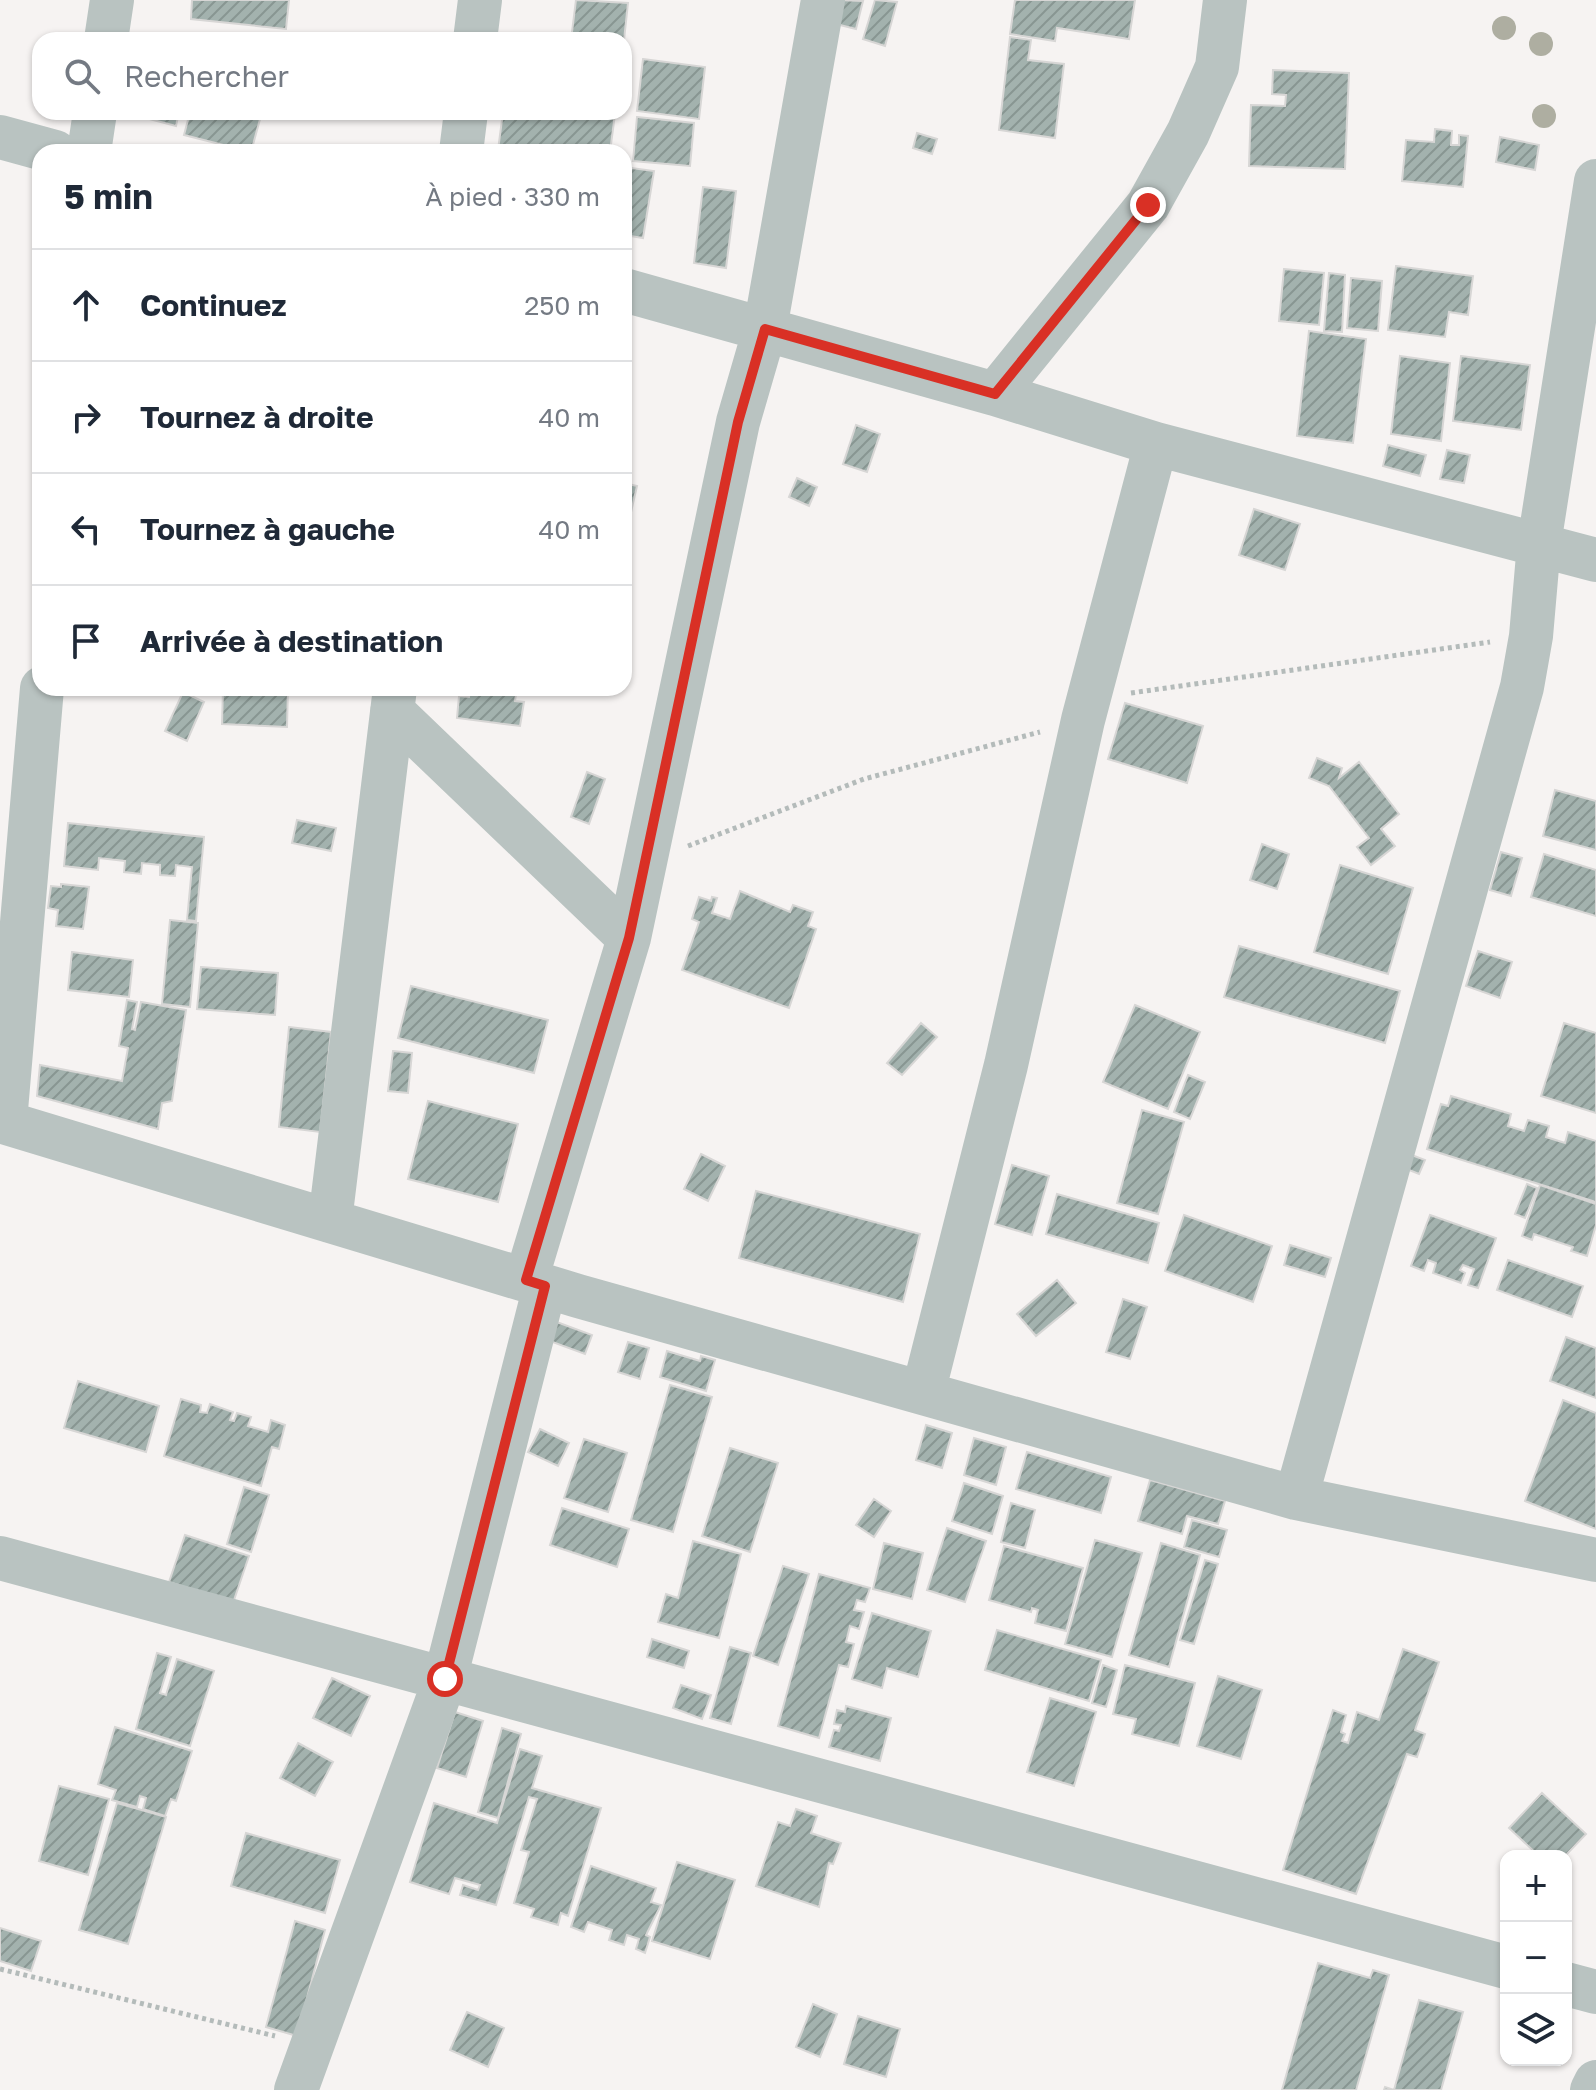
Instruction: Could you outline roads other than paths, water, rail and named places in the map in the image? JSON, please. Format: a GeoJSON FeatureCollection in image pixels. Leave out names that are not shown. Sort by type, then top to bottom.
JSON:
{"type":"FeatureCollection","features":[{"type":"Feature","properties":{"kind":"street"},"geometry":{"type":"LineString","coordinates":[[107,32],[112,0]]}},
{"type":"Feature","properties":{"kind":"street"},"geometry":{"type":"LineString","coordinates":[[476,32],[480,0]]}},
{"type":"Feature","properties":{"kind":"street"},"geometry":{"type":"LineString","coordinates":[[296,2090],[445,1679],[535,1283],[629,938],[738,422],[765,329],[823,0]]}},
{"type":"Feature","properties":{"kind":"street"},"geometry":{"type":"LineString","coordinates":[[995,394],[1148,205],[1188,133],[1217,67],[1225,0]]}},
{"type":"Feature","properties":{"kind":"street"},"geometry":{"type":"LineString","coordinates":[[90,144],[94,120]]}},
{"type":"Feature","properties":{"kind":"street"},"geometry":{"type":"LineString","coordinates":[[462,144],[465,120]]}},
{"type":"Feature","properties":{"kind":"street"},"geometry":{"type":"LineString","coordinates":[[0,137],[32,146]]}},
{"type":"Feature","properties":{"kind":"street"},"geometry":{"type":"LineString","coordinates":[[1296,1498],[1522,687],[1539,544],[1596,181]]}},
{"type":"Feature","properties":{"kind":"street"},"geometry":{"type":"LineString","coordinates":[[632,292],[995,394],[1156,444],[1596,560]]}},
{"type":"Feature","properties":{"kind":"street"},"geometry":{"type":"LineString","coordinates":[[923,1393],[1006,1065],[1083,720],[1156,444]]}},
{"type":"Feature","properties":{"kind":"street"},"geometry":{"type":"LineString","coordinates":[[41,696],[2,1121],[535,1283],[1296,1498],[1596,1560]]}},
{"type":"Feature","properties":{"kind":"street"},"geometry":{"type":"LineString","coordinates":[[393,700],[629,938]]}},
{"type":"Feature","properties":{"kind":"street"},"geometry":{"type":"LineString","coordinates":[[330,1221],[393,700]]}},
{"type":"Feature","properties":{"kind":"street"},"geometry":{"type":"LineString","coordinates":[[0,1558],[1500,1965]]}},
{"type":"Feature","properties":{"kind":"street"},"geometry":{"type":"LineString","coordinates":[[1572,1986],[1596,1992]]}},
{"type":"Feature","properties":{"kind":"street"},"geometry":{"type":"LineString","coordinates":[[1592,2090],[1596,2082]]}}]}
